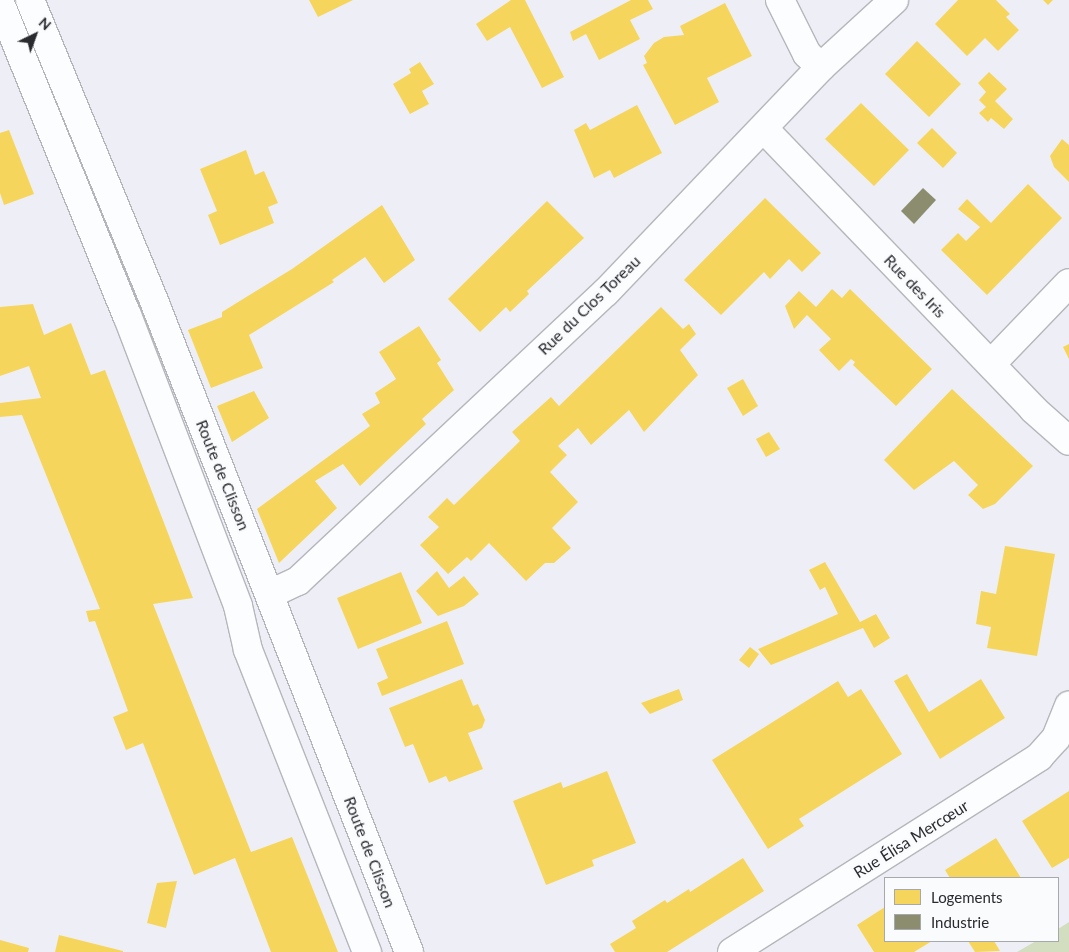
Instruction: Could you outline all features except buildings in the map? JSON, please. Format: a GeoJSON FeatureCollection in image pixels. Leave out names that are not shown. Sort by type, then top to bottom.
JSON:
{"type":"FeatureCollection","features":[{"type":"Feature","properties":{"kind":"main road","name":"Route de Clisson"},"geometry":{"type":"LineString","coordinates":[[30,0],[270,594],[409,952]]}},
{"type":"Feature","properties":{"kind":"main road"},"geometry":{"type":"LineString","coordinates":[[780,0],[807,54],[821,67]]}},
{"type":"Feature","properties":{"kind":"main road","name":"Rue du Clos Toreau"},"geometry":{"type":"LineString","coordinates":[[238,606],[270,594],[298,580],[562,333],[764,129],[821,67],[894,0]]}},
{"type":"Feature","properties":{"kind":"main road","name":"Route de Clisson"},"geometry":{"type":"LineString","coordinates":[[0,3],[124,306],[238,606],[248,650],[367,952]]}},
{"type":"Feature","properties":{"kind":"main road","name":"Rue des Iris"},"geometry":{"type":"LineString","coordinates":[[764,129],[990,364],[1069,441]]}},
{"type":"Feature","properties":{"kind":"main road"},"geometry":{"type":"LineString","coordinates":[[990,364],[1069,283]]}},
{"type":"Feature","properties":{"kind":"main road","name":"Rue Élisa Mercœur"},"geometry":{"type":"LineString","coordinates":[[732,952],[1039,757],[1056,738],[1069,706]]}},
{"type":"Feature","properties":{"kind":"green space"},"geometry":{"type":"Polygon","coordinates":[[[1069,922],[1069,952],[1017,952],[1034,942],[1059,942],[1059,928],[1069,922]]]}}]}
